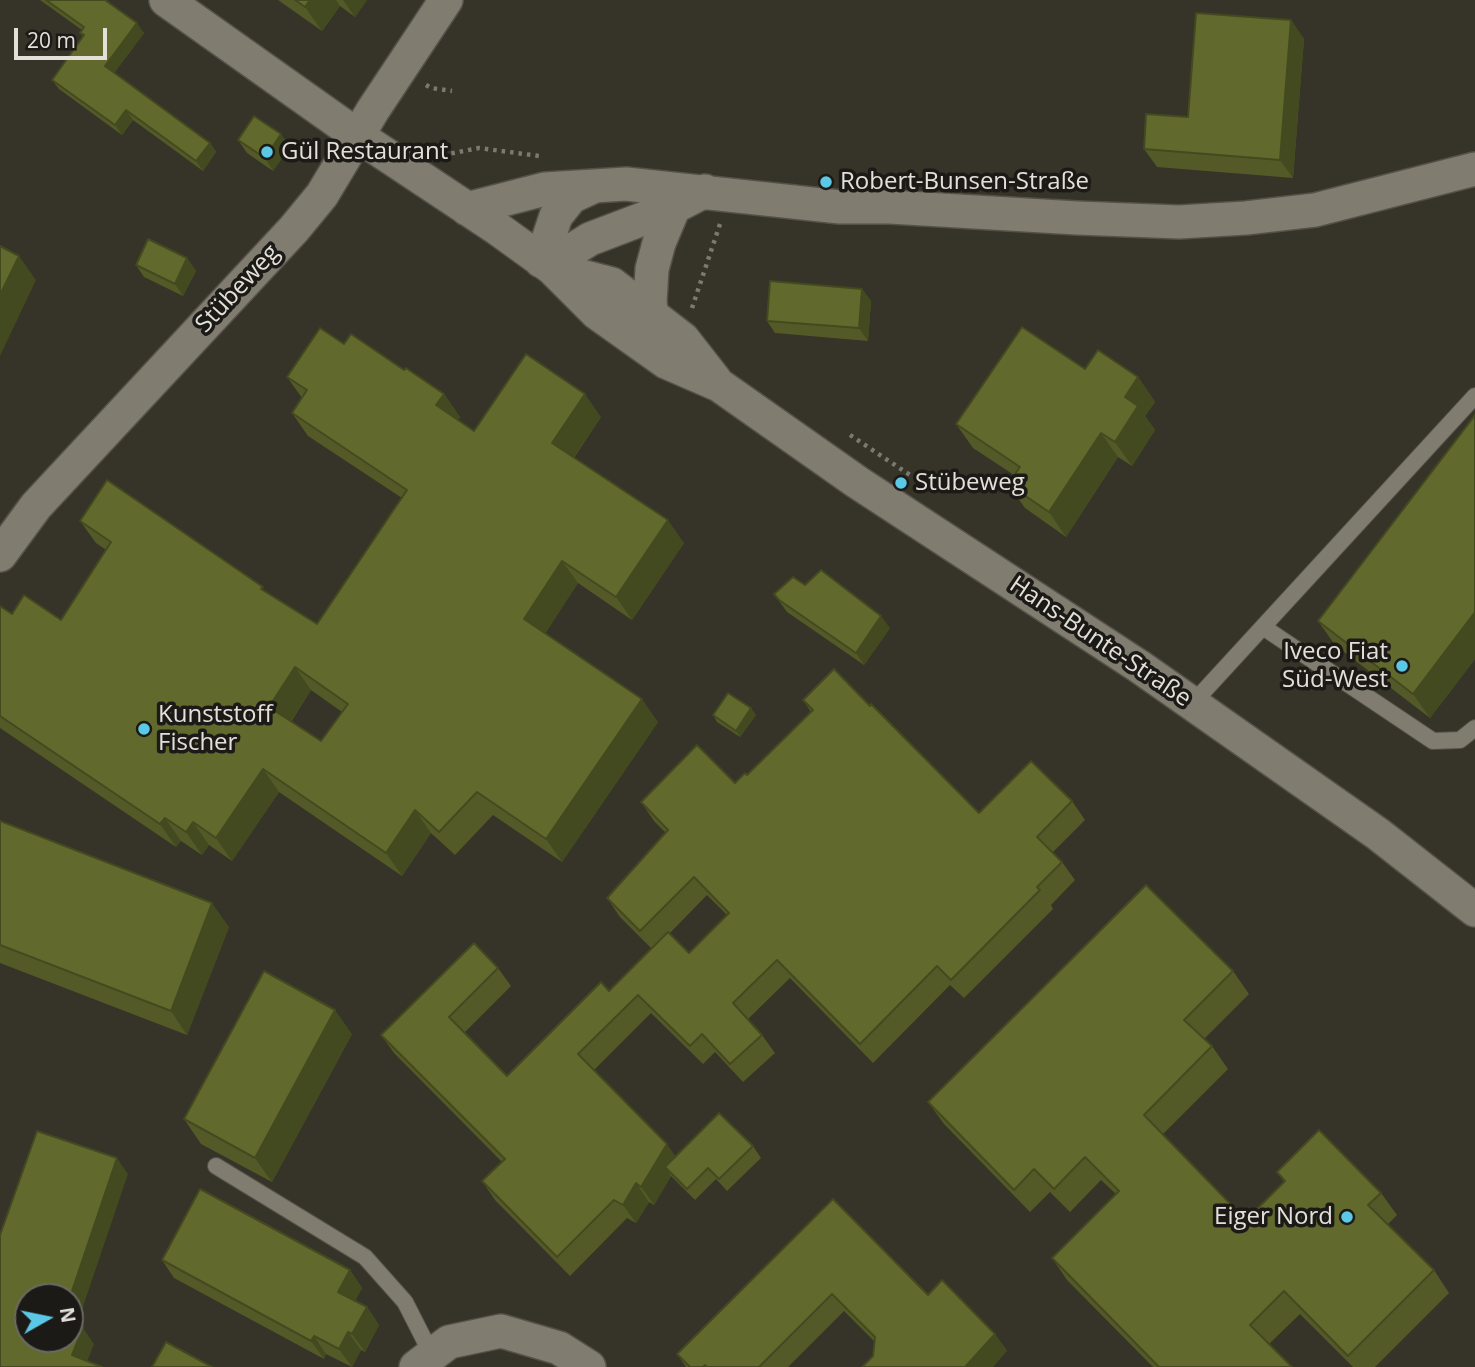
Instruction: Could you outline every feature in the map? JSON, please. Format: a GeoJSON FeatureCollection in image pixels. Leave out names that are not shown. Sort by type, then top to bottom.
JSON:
{"type":"FeatureCollection","features":[{"type":"Feature","properties":{"kind":"street","name":"Hans-Bunte-Straße"},"geometry":{"type":"LineString","coordinates":[[166,0],[546,265],[597,313],[666,362],[719,385],[857,482],[1140,667],[1378,834],[1475,910]]}},
{"type":"Feature","properties":{"kind":"street","name":"Stübeweg"},"geometry":{"type":"LineString","coordinates":[[0,555],[36,506],[322,195],[399,69],[446,0]]}},
{"type":"Feature","properties":{"kind":"street"},"geometry":{"type":"LineString","coordinates":[[467,209],[545,189],[626,184],[840,207],[890,207],[1179,222],[1315,210],[1475,169]]}},
{"type":"Feature","properties":{"kind":"street"},"geometry":{"type":"LineString","coordinates":[[546,265],[556,216],[571,197],[595,186]]}},
{"type":"Feature","properties":{"kind":"street"},"geometry":{"type":"LineString","coordinates":[[546,265],[590,239],[674,207],[717,194]]}},
{"type":"Feature","properties":{"kind":"street"},"geometry":{"type":"LineString","coordinates":[[652,317],[652,269],[674,207]]}},
{"type":"Feature","properties":{"kind":"street","name":"Hans-Bunte-Straße"},"geometry":{"type":"LineString","coordinates":[[546,265],[612,284],[683,339],[719,385]]}},
{"type":"Feature","properties":{"kind":"street"},"geometry":{"type":"LineString","coordinates":[[424,1361],[449,1342],[501,1331],[559,1348],[589,1367]]}},
{"type":"Feature","properties":{"kind":"lane"},"geometry":{"type":"LineString","coordinates":[[1192,704],[1475,396]]}},
{"type":"Feature","properties":{"kind":"lane"},"geometry":{"type":"LineString","coordinates":[[1263,627],[1433,741],[1460,740],[1475,728]]}},
{"type":"Feature","properties":{"kind":"lane"},"geometry":{"type":"LineString","coordinates":[[216,1166],[365,1257],[405,1302],[424,1361]]}},
{"type":"Feature","properties":{"kind":"path"},"geometry":{"type":"LineString","coordinates":[[431,88],[452,91]]}},
{"type":"Feature","properties":{"kind":"path"},"geometry":{"type":"LineString","coordinates":[[683,339],[717,194]]}},
{"type":"Feature","properties":{"kind":"building"},"geometry":{"type":"Polygon","coordinates":[[[46,0],[105,0],[137,23],[105,66],[210,143],[196,161],[126,110],[115,125],[52,80],[84,35],[80,33],[84,27],[46,0]]]}},
{"type":"Feature","properties":{"kind":"building"},"geometry":{"type":"Polygon","coordinates":[[[295,0],[310,0],[305,7],[295,0]]]}},
{"type":"Feature","properties":{"kind":"building"},"geometry":{"type":"Polygon","coordinates":[[[1196,13],[1291,20],[1280,160],[1144,149],[1146,114],[1188,117],[1196,13]]]}},
{"type":"Feature","properties":{"kind":"building"},"geometry":{"type":"Polygon","coordinates":[[[254,116],[281,134],[265,158],[238,140],[254,116]]]}},
{"type":"Feature","properties":{"kind":"building"},"geometry":{"type":"Polygon","coordinates":[[[148,239],[187,258],[175,284],[136,265],[148,239]]]}},
{"type":"Feature","properties":{"kind":"building"},"geometry":{"type":"Polygon","coordinates":[[[0,246],[19,256],[0,295],[0,246]]]}},
{"type":"Feature","properties":{"kind":"building"},"geometry":{"type":"Polygon","coordinates":[[[770,281],[862,289],[859,328],[767,321],[770,281]]]}},
{"type":"Feature","properties":{"kind":"building"},"geometry":{"type":"Polygon","coordinates":[[[1022,327],[1085,369],[1098,350],[1138,377],[1125,397],[1138,406],[1115,442],[1101,433],[1049,512],[1008,484],[1020,467],[956,424],[1022,327]]]}},
{"type":"Feature","properties":{"kind":"building"},"geometry":{"type":"Polygon","coordinates":[[[320,328],[344,344],[351,334],[444,394],[436,405],[474,431],[526,354],[585,394],[552,443],[668,520],[616,597],[562,561],[524,619],[642,699],[546,839],[477,792],[439,832],[415,810],[386,853],[263,769],[216,838],[193,822],[186,832],[165,818],[160,824],[0,716],[0,606],[12,614],[24,595],[61,620],[111,542],[80,521],[107,480],[263,587],[261,589],[317,624],[407,490],[292,413],[307,390],[287,377],[320,328]],[[295,667],[269,707],[321,741],[348,704],[295,667]]]}},
{"type":"Feature","properties":{"kind":"building"},"geometry":{"type":"Polygon","coordinates":[[[1475,415],[1475,612],[1413,694],[1318,621],[1475,415]]]}},
{"type":"Feature","properties":{"kind":"building"},"geometry":{"type":"Polygon","coordinates":[[[821,570],[881,616],[856,653],[774,594],[793,577],[805,585],[821,570]]]}},
{"type":"Feature","properties":{"kind":"building"},"geometry":{"type":"Polygon","coordinates":[[[834,669],[979,813],[1031,761],[1072,801],[1037,837],[1062,862],[1037,887],[1040,890],[951,980],[937,966],[860,1044],[777,960],[733,1003],[762,1035],[730,1064],[702,1034],[690,1046],[638,995],[578,1054],[667,1144],[641,1187],[636,1183],[623,1205],[614,1200],[557,1257],[482,1181],[505,1159],[381,1035],[474,943],[498,968],[449,1017],[507,1076],[601,982],[609,991],[668,932],[689,953],[729,913],[694,877],[640,931],[607,898],[668,830],[641,802],[697,745],[735,783],[745,773],[747,775],[813,710],[803,700],[834,669]]]}},
{"type":"Feature","properties":{"kind":"building"},"geometry":{"type":"Polygon","coordinates":[[[728,693],[751,708],[736,731],[713,715],[728,693]]]}},
{"type":"Feature","properties":{"kind":"building"},"geometry":{"type":"Polygon","coordinates":[[[0,821],[212,903],[171,1011],[0,945],[0,821]]]}},
{"type":"Feature","properties":{"kind":"building"},"geometry":{"type":"Polygon","coordinates":[[[1146,885],[1233,971],[1184,1020],[1212,1046],[1144,1115],[1246,1220],[1285,1181],[1277,1172],[1319,1130],[1381,1193],[1368,1205],[1434,1270],[1348,1356],[1284,1291],[1250,1325],[1292,1367],[1159,1367],[1052,1258],[1119,1191],[1085,1157],[1054,1189],[1034,1169],[1014,1190],[928,1102],[1146,885]]]}},
{"type":"Feature","properties":{"kind":"building"},"geometry":{"type":"Polygon","coordinates":[[[264,971],[335,1010],[255,1158],[184,1119],[264,971]]]}},
{"type":"Feature","properties":{"kind":"building"},"geometry":{"type":"Polygon","coordinates":[[[719,1113],[753,1146],[719,1179],[708,1168],[687,1189],[665,1167],[719,1113]]]}},
{"type":"Feature","properties":{"kind":"building"},"geometry":{"type":"Polygon","coordinates":[[[37,1131],[117,1158],[75,1283],[14,1283],[14,1353],[73,1353],[72,1355],[102,1367],[0,1367],[0,1235],[37,1131]]]}},
{"type":"Feature","properties":{"kind":"building"},"geometry":{"type":"Polygon","coordinates":[[[200,1189],[350,1270],[338,1292],[367,1307],[352,1334],[348,1332],[339,1349],[314,1336],[311,1341],[162,1260],[200,1189]]]}},
{"type":"Feature","properties":{"kind":"building"},"geometry":{"type":"Polygon","coordinates":[[[833,1199],[928,1295],[942,1280],[995,1334],[965,1367],[862,1367],[873,1356],[875,1337],[832,1294],[759,1367],[690,1367],[677,1354],[833,1199]]]}},
{"type":"Feature","properties":{"kind":"building"},"geometry":{"type":"Polygon","coordinates":[[[166,1342],[212,1367],[152,1367],[166,1342]]]}},
{"type":"Feature","properties":{"kind":"place","name":"Gül Restaurant"},"geometry":{"type":"Point","coordinates":[267,152]}},
{"type":"Feature","properties":{"kind":"place","name":"Robert-Bunsen-Straße"},"geometry":{"type":"Point","coordinates":[826,182]}},
{"type":"Feature","properties":{"kind":"place","name":"Stübeweg"},"geometry":{"type":"Point","coordinates":[901,483]}},
{"type":"Feature","properties":{"kind":"place","name":"Iveco Fiat Süd-West"},"geometry":{"type":"Point","coordinates":[1402,666]}},
{"type":"Feature","properties":{"kind":"place","name":"Kunststoff Fischer"},"geometry":{"type":"Point","coordinates":[144,729]}},
{"type":"Feature","properties":{"kind":"place","name":"Eiger Nord"},"geometry":{"type":"Point","coordinates":[1347,1217]}}]}
